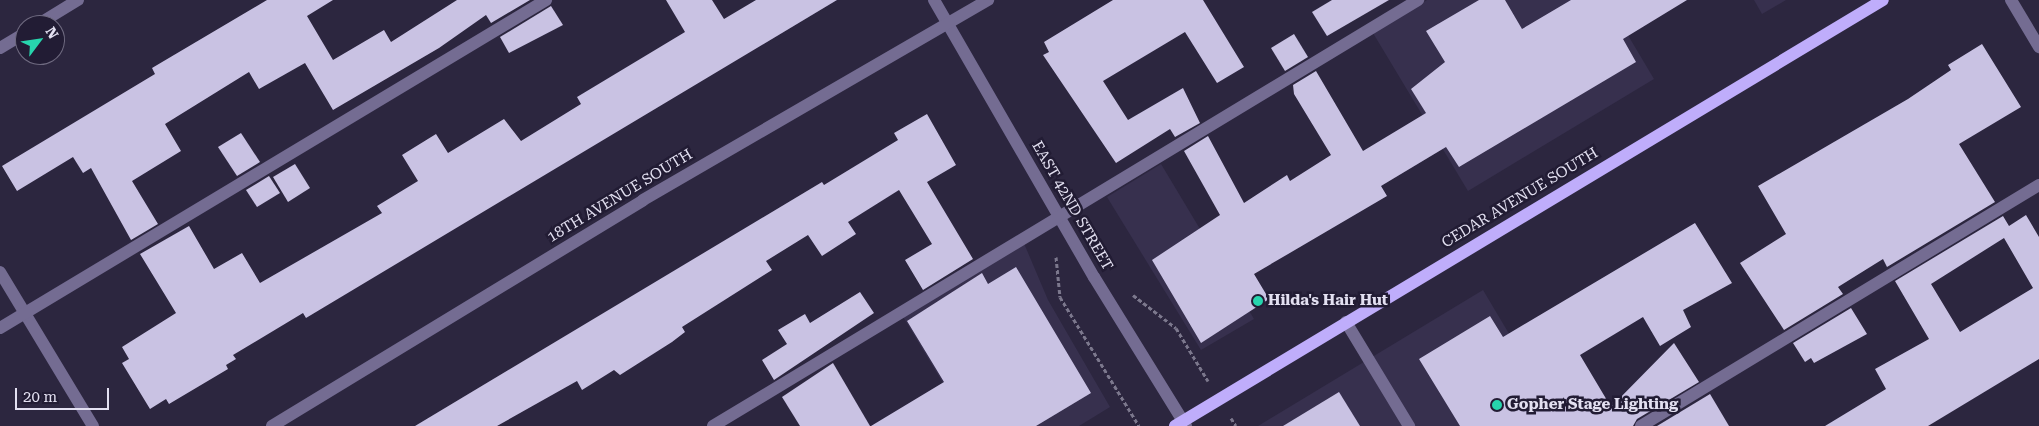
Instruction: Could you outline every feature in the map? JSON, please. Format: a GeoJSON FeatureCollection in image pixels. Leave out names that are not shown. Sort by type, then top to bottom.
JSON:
{"type":"FeatureCollection","features":[{"type":"Feature","properties":{"kind":"main road","name":"CEDAR AVENUE SOUTH"},"geometry":{"type":"LineString","coordinates":[[1181,424],[1346,322],[1883,0]]}},
{"type":"Feature","properties":{"kind":"street"},"geometry":{"type":"LineString","coordinates":[[54,15],[78,0]]}},
{"type":"Feature","properties":{"kind":"street"},"geometry":{"type":"LineString","coordinates":[[0,328],[546,0]]}},
{"type":"Feature","properties":{"kind":"street","name":"EAST 42ND STREET"},"geometry":{"type":"LineString","coordinates":[[934,0],[1058,216],[1181,424]]}},
{"type":"Feature","properties":{"kind":"street","name":"18TH AVENUE SOUTH"},"geometry":{"type":"LineString","coordinates":[[272,426],[643,200],[988,0]]}},
{"type":"Feature","properties":{"kind":"street"},"geometry":{"type":"LineString","coordinates":[[713,426],[1418,0]]}},
{"type":"Feature","properties":{"kind":"street"},"geometry":{"type":"LineString","coordinates":[[2011,0],[2039,47]]}},
{"type":"Feature","properties":{"kind":"street"},"geometry":{"type":"LineString","coordinates":[[0,48],[15,39]]}},
{"type":"Feature","properties":{"kind":"street"},"geometry":{"type":"LineString","coordinates":[[1641,426],[2039,185]]}},
{"type":"Feature","properties":{"kind":"street"},"geometry":{"type":"LineString","coordinates":[[0,272],[93,426]]}},
{"type":"Feature","properties":{"kind":"street"},"geometry":{"type":"LineString","coordinates":[[1346,322],[1409,426]]}},
{"type":"Feature","properties":{"kind":"path"},"geometry":{"type":"LineString","coordinates":[[1058,216],[1055,268],[1060,297],[1139,426]]}},
{"type":"Feature","properties":{"kind":"path"},"geometry":{"type":"LineString","coordinates":[[1128,293],[1145,300],[1176,328],[1199,366]]}},
{"type":"Feature","properties":{"kind":"shaded area"},"geometry":{"type":"Polygon","coordinates":[[[1427,0],[1607,0],[1654,79],[1468,191],[1373,33],[1427,0]]]}},
{"type":"Feature","properties":{"kind":"shaded area"},"geometry":{"type":"Polygon","coordinates":[[[1754,0],[1786,0],[1762,14],[1754,0]]]}},
{"type":"Feature","properties":{"kind":"shaded area"},"geometry":{"type":"Polygon","coordinates":[[[1161,164],[1254,319],[1201,350],[1107,197],[1161,164]]]}},
{"type":"Feature","properties":{"kind":"shaded area"},"geometry":{"type":"Polygon","coordinates":[[[1023,241],[1048,300],[1110,407],[1079,426],[969,426],[902,315],[1023,241]]]}},
{"type":"Feature","properties":{"kind":"shaded area"},"geometry":{"type":"Polygon","coordinates":[[[1483,290],[1564,426],[1258,426],[1483,290]]]}},
{"type":"Feature","properties":{"kind":"building"},"geometry":{"type":"Polygon","coordinates":[[[267,0],[333,0],[307,16],[333,60],[384,30],[391,42],[457,0],[530,0],[491,23],[486,15],[439,48],[333,110],[305,63],[259,89],[249,72],[165,124],[181,151],[132,181],[158,224],[131,240],[91,168],[83,173],[73,157],[17,191],[2,166],[155,74],[152,68],[267,0]]]}},
{"type":"Feature","properties":{"kind":"building"},"geometry":{"type":"Polygon","coordinates":[[[666,0],[712,0],[724,19],[756,0],[837,0],[306,318],[303,313],[233,355],[236,359],[226,365],[228,369],[169,404],[166,399],[150,409],[122,363],[129,359],[122,347],[176,313],[140,254],[189,226],[214,269],[242,253],[260,283],[382,213],[377,206],[418,181],[402,155],[436,134],[448,153],[504,119],[521,141],[581,104],[577,97],[685,32],[666,0]]]}},
{"type":"Feature","properties":{"kind":"building"},"geometry":{"type":"Polygon","coordinates":[[[1113,0],[1203,0],[1244,67],[1217,83],[1185,32],[1103,81],[1128,120],[1183,88],[1200,123],[1175,137],[1170,129],[1116,163],[1043,55],[1049,52],[1044,42],[1113,0]]]}},
{"type":"Feature","properties":{"kind":"building"},"geometry":{"type":"Polygon","coordinates":[[[1332,0],[1389,0],[1327,36],[1312,12],[1332,0]]]}},
{"type":"Feature","properties":{"kind":"building"},"geometry":{"type":"Polygon","coordinates":[[[1479,0],[1505,0],[1522,29],[1571,0],[1687,0],[1623,39],[1636,62],[1459,167],[1446,147],[1381,186],[1387,196],[1254,274],[1269,299],[1201,343],[1152,260],[1220,215],[1184,151],[1208,136],[1244,203],[1287,175],[1290,181],[1331,155],[1294,94],[1293,85],[1316,71],[1363,151],[1426,113],[1411,89],[1445,62],[1426,31],[1479,0]]]}},
{"type":"Feature","properties":{"kind":"building"},"geometry":{"type":"Polygon","coordinates":[[[551,6],[563,25],[509,53],[500,37],[551,6]]]}},
{"type":"Feature","properties":{"kind":"building"},"geometry":{"type":"Polygon","coordinates":[[[1294,34],[1308,57],[1285,71],[1271,48],[1294,34]]]}},
{"type":"Feature","properties":{"kind":"building"},"geometry":{"type":"Polygon","coordinates":[[[1982,44],[2021,107],[1959,144],[1995,202],[1887,267],[1883,259],[1838,287],[1843,294],[1784,330],[1740,263],[1786,234],[1758,186],[1908,99],[1951,70],[1948,65],[1982,44]]]}},
{"type":"Feature","properties":{"kind":"building"},"geometry":{"type":"Polygon","coordinates":[[[927,114],[956,165],[927,182],[973,259],[923,290],[905,260],[932,244],[899,190],[848,222],[856,234],[822,256],[808,235],[766,261],[772,270],[682,327],[685,332],[620,375],[614,370],[582,390],[577,381],[497,426],[415,426],[822,182],[824,185],[898,140],[894,133],[927,114]]]}},
{"type":"Feature","properties":{"kind":"building"},"geometry":{"type":"Polygon","coordinates":[[[241,133],[260,162],[237,176],[218,147],[241,133]]]}},
{"type":"Feature","properties":{"kind":"building"},"geometry":{"type":"Polygon","coordinates":[[[295,164],[310,188],[288,202],[273,177],[295,164]]]}},
{"type":"Feature","properties":{"kind":"building"},"geometry":{"type":"Polygon","coordinates":[[[269,176],[280,193],[257,207],[246,190],[269,176]]]}},
{"type":"Feature","properties":{"kind":"building"},"geometry":{"type":"Polygon","coordinates":[[[2026,215],[2039,237],[2039,359],[1928,426],[1825,426],[1886,389],[1875,369],[1929,339],[1895,281],[2003,216],[2009,226],[2026,215]],[[2004,238],[1931,284],[1960,332],[2033,288],[2004,238]]]}},
{"type":"Feature","properties":{"kind":"building"},"geometry":{"type":"Polygon","coordinates":[[[1695,223],[1732,283],[1683,310],[1691,327],[1660,346],[1643,317],[1580,355],[1611,407],[1674,343],[1699,382],[1637,419],[1633,426],[1460,426],[1419,359],[1490,316],[1503,337],[1695,223]]]}},
{"type":"Feature","properties":{"kind":"building"},"geometry":{"type":"Polygon","coordinates":[[[1016,267],[1091,393],[1036,426],[871,426],[944,382],[907,321],[982,273],[988,284],[1016,267]]]}},
{"type":"Feature","properties":{"kind":"building"},"geometry":{"type":"Polygon","coordinates":[[[860,292],[874,313],[774,380],[762,360],[787,344],[778,330],[805,314],[810,323],[860,292]]]}},
{"type":"Feature","properties":{"kind":"building"},"geometry":{"type":"Polygon","coordinates":[[[1851,308],[1867,334],[1814,363],[1811,358],[1805,362],[1793,343],[1851,308]]]}},
{"type":"Feature","properties":{"kind":"building"},"geometry":{"type":"Polygon","coordinates":[[[833,363],[870,426],[800,426],[782,397],[833,363]]]}},
{"type":"Feature","properties":{"kind":"building"},"geometry":{"type":"Polygon","coordinates":[[[1339,392],[1360,426],[1283,426],[1339,392]]]}},
{"type":"Feature","properties":{"kind":"building"},"geometry":{"type":"Polygon","coordinates":[[[1710,394],[1729,426],[1657,426],[1710,394]]]}},
{"type":"Feature","properties":{"kind":"place","name":"Hilda's Hair Hut"},"geometry":{"type":"Point","coordinates":[1258,301]}},
{"type":"Feature","properties":{"kind":"place","name":"Gopher Stage Lighting"},"geometry":{"type":"Point","coordinates":[1497,405]}}]}
